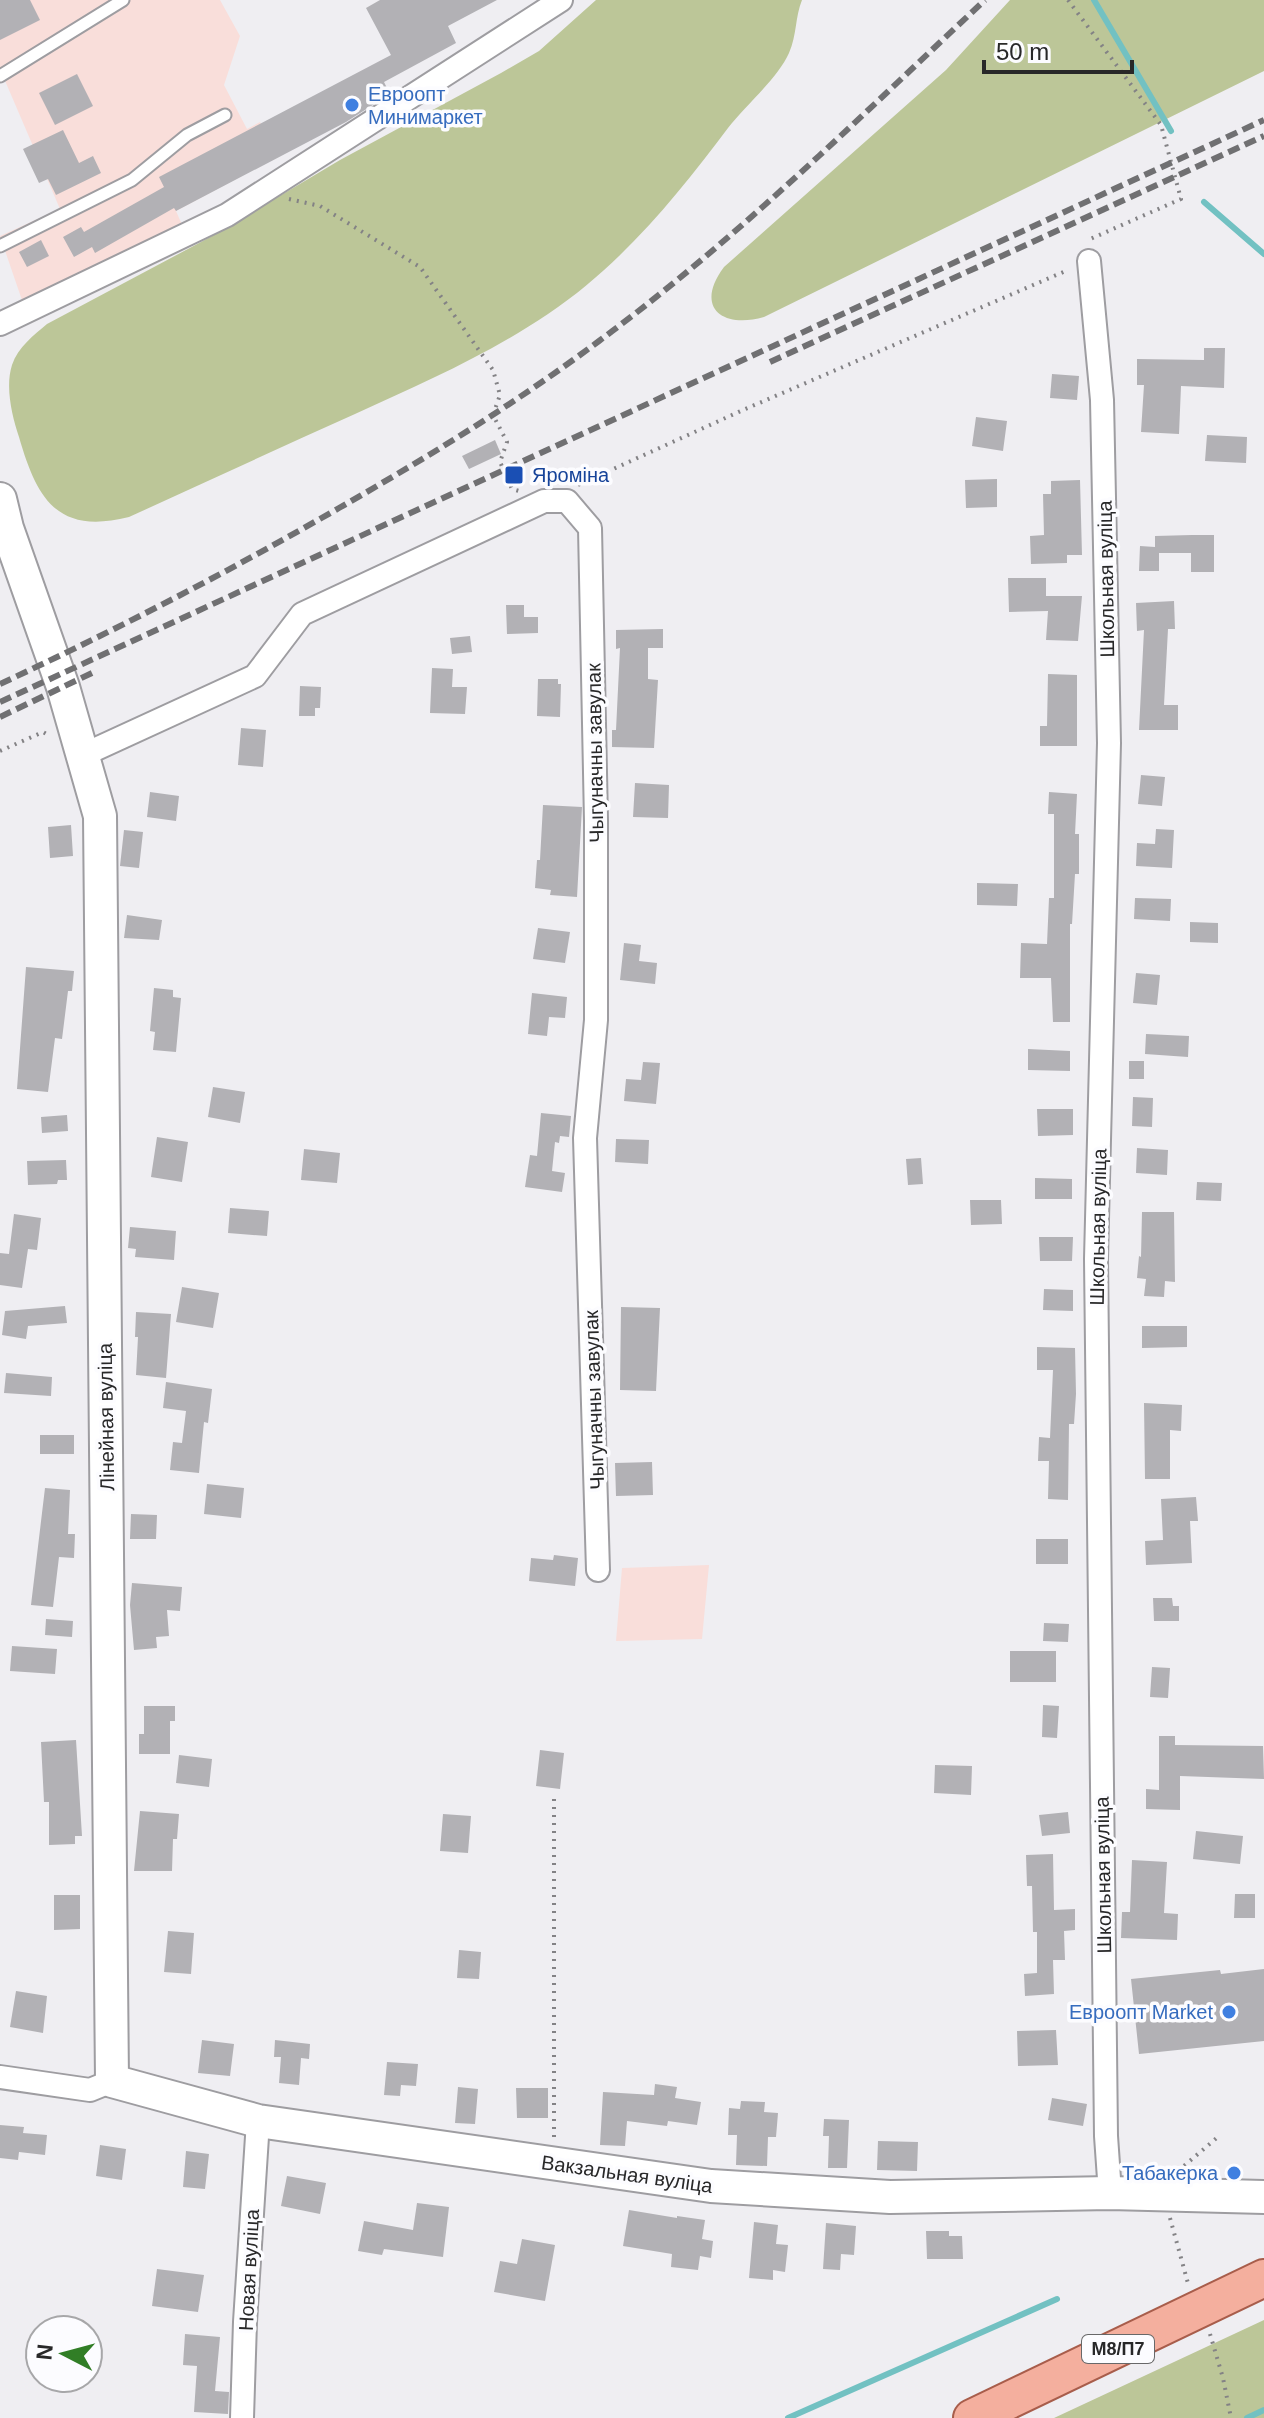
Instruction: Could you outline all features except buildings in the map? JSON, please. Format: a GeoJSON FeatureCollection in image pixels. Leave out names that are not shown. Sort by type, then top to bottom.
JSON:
{"type":"FeatureCollection","features":[{"type":"Feature","properties":{"kind":"main road","name":"М8/П7"},"geometry":{"type":"LineString","coordinates":[[972,2418],[1264,2278]]}},
{"type":"Feature","properties":{"kind":"street"},"geometry":{"type":"LineString","coordinates":[[0,324],[227,215],[561,0]]}},
{"type":"Feature","properties":{"kind":"street","name":"Школьная вуліца"},"geometry":{"type":"LineString","coordinates":[[1089,261],[1102,400],[1109,743],[1096,1259],[1106,2136],[1110,2193]]}},
{"type":"Feature","properties":{"kind":"street","name":"Лінейная вуліца"},"geometry":{"type":"LineString","coordinates":[[0,499],[100,816],[112,2081]]}},
{"type":"Feature","properties":{"kind":"street"},"geometry":{"type":"LineString","coordinates":[[83,755],[255,676],[302,614],[544,501]]}},
{"type":"Feature","properties":{"kind":"street","name":"Чыгуначны завулак"},"geometry":{"type":"LineString","coordinates":[[544,501],[567,501],[590,528],[596,1020],[585,1138],[598,1570]]}},
{"type":"Feature","properties":{"kind":"street","name":"Вакзальная вуліца"},"geometry":{"type":"LineString","coordinates":[[0,2077],[90,2090],[112,2081],[258,2121],[711,2186],[890,2197],[1110,2193],[1264,2197]]}},
{"type":"Feature","properties":{"kind":"street","name":"Новая вуліца"},"geometry":{"type":"LineString","coordinates":[[242,2418],[258,2121]]}},
{"type":"Feature","properties":{"kind":"lane"},"geometry":{"type":"LineString","coordinates":[[0,76],[123,0]]}},
{"type":"Feature","properties":{"kind":"lane"},"geometry":{"type":"LineString","coordinates":[[0,246],[132,180],[187,135],[225,115]]}},
{"type":"Feature","properties":{"kind":"path"},"geometry":{"type":"LineString","coordinates":[[263,192],[320,206],[420,267],[493,370],[500,395],[493,415],[507,442],[500,462],[512,489],[544,501],[743,410],[1089,261],[1086,241],[1181,199],[1161,125],[1068,0]]}},
{"type":"Feature","properties":{"kind":"path"},"geometry":{"type":"LineString","coordinates":[[0,751],[43,732],[83,755]]}},
{"type":"Feature","properties":{"kind":"path"},"geometry":{"type":"LineString","coordinates":[[554,1799],[554,2164]]}},
{"type":"Feature","properties":{"kind":"path"},"geometry":{"type":"LineString","coordinates":[[1173,2176],[1219,2136]]}},
{"type":"Feature","properties":{"kind":"path"},"geometry":{"type":"LineString","coordinates":[[1170,2217],[1190,2289]]}},
{"type":"Feature","properties":{"kind":"path"},"geometry":{"type":"LineString","coordinates":[[1210,2334],[1231,2418]]}},
{"type":"Feature","properties":{"kind":"shaded area"},"geometry":{"type":"Polygon","coordinates":[[[0,0],[220,0],[240,36],[224,85],[247,129],[260,122],[277,157],[176,211],[183,227],[24,306],[0,236],[60,209],[0,69],[0,0]]]}},
{"type":"Feature","properties":{"kind":"shaded area"},"geometry":{"type":"Polygon","coordinates":[[[709,1565],[702,1639],[616,1641],[622,1568],[709,1565]]]}},
{"type":"Feature","properties":{"kind":"green space"},"geometry":{"type":"Polygon","coordinates":[[[596,0],[802,0],[789,53],[770,82],[735,119],[646,228],[599,274],[548,314],[478,356],[429,380],[129,517],[84,521],[67,516],[54,507],[43,494],[26,459],[10,401],[12,365],[32,337],[47,324],[216,234],[340,160],[539,51],[596,0]]]}},
{"type":"Feature","properties":{"kind":"green space"},"geometry":{"type":"Polygon","coordinates":[[[1010,0],[1264,0],[1264,71],[764,317],[736,320],[717,312],[712,304],[712,293],[724,267],[946,70],[1010,0]]]}},
{"type":"Feature","properties":{"kind":"green space"},"geometry":{"type":"Polygon","coordinates":[[[1264,2320],[1264,2418],[1054,2418],[1264,2320]]]}},
{"type":"Feature","properties":{"kind":"waterway"},"geometry":{"type":"LineString","coordinates":[[1094,0],[1171,131]]}},
{"type":"Feature","properties":{"kind":"waterway"},"geometry":{"type":"LineString","coordinates":[[1204,202],[1264,254]]}},
{"type":"Feature","properties":{"kind":"waterway"},"geometry":{"type":"LineString","coordinates":[[788,2418],[1057,2299]]}},
{"type":"Feature","properties":{"kind":"waterway"},"geometry":{"type":"LineString","coordinates":[[1247,2418],[1264,2410]]}},
{"type":"Feature","properties":{"kind":"railway"},"geometry":{"type":"LineString","coordinates":[[0,684],[171,600],[297,532],[438,449],[536,386],[650,302],[749,219],[985,0]]}},
{"type":"Feature","properties":{"kind":"railway"},"geometry":{"type":"LineString","coordinates":[[0,702],[1264,120]]}},
{"type":"Feature","properties":{"kind":"railway"},"geometry":{"type":"LineString","coordinates":[[770,362],[1264,136]]}},
{"type":"Feature","properties":{"kind":"railway"},"geometry":{"type":"LineString","coordinates":[[0,717],[94,672]]}},
{"type":"Feature","properties":{"kind":"place","name":"Евроопт Минимаркет"},"geometry":{"type":"Point","coordinates":[352,105]}},
{"type":"Feature","properties":{"kind":"place","name":"Яроміна"},"geometry":{"type":"Point","coordinates":[514,475]}},
{"type":"Feature","properties":{"kind":"place","name":"Евроопт Market"},"geometry":{"type":"Point","coordinates":[1229,2012]}},
{"type":"Feature","properties":{"kind":"place","name":"Табакерка"},"geometry":{"type":"Point","coordinates":[1234,2173]}}]}
